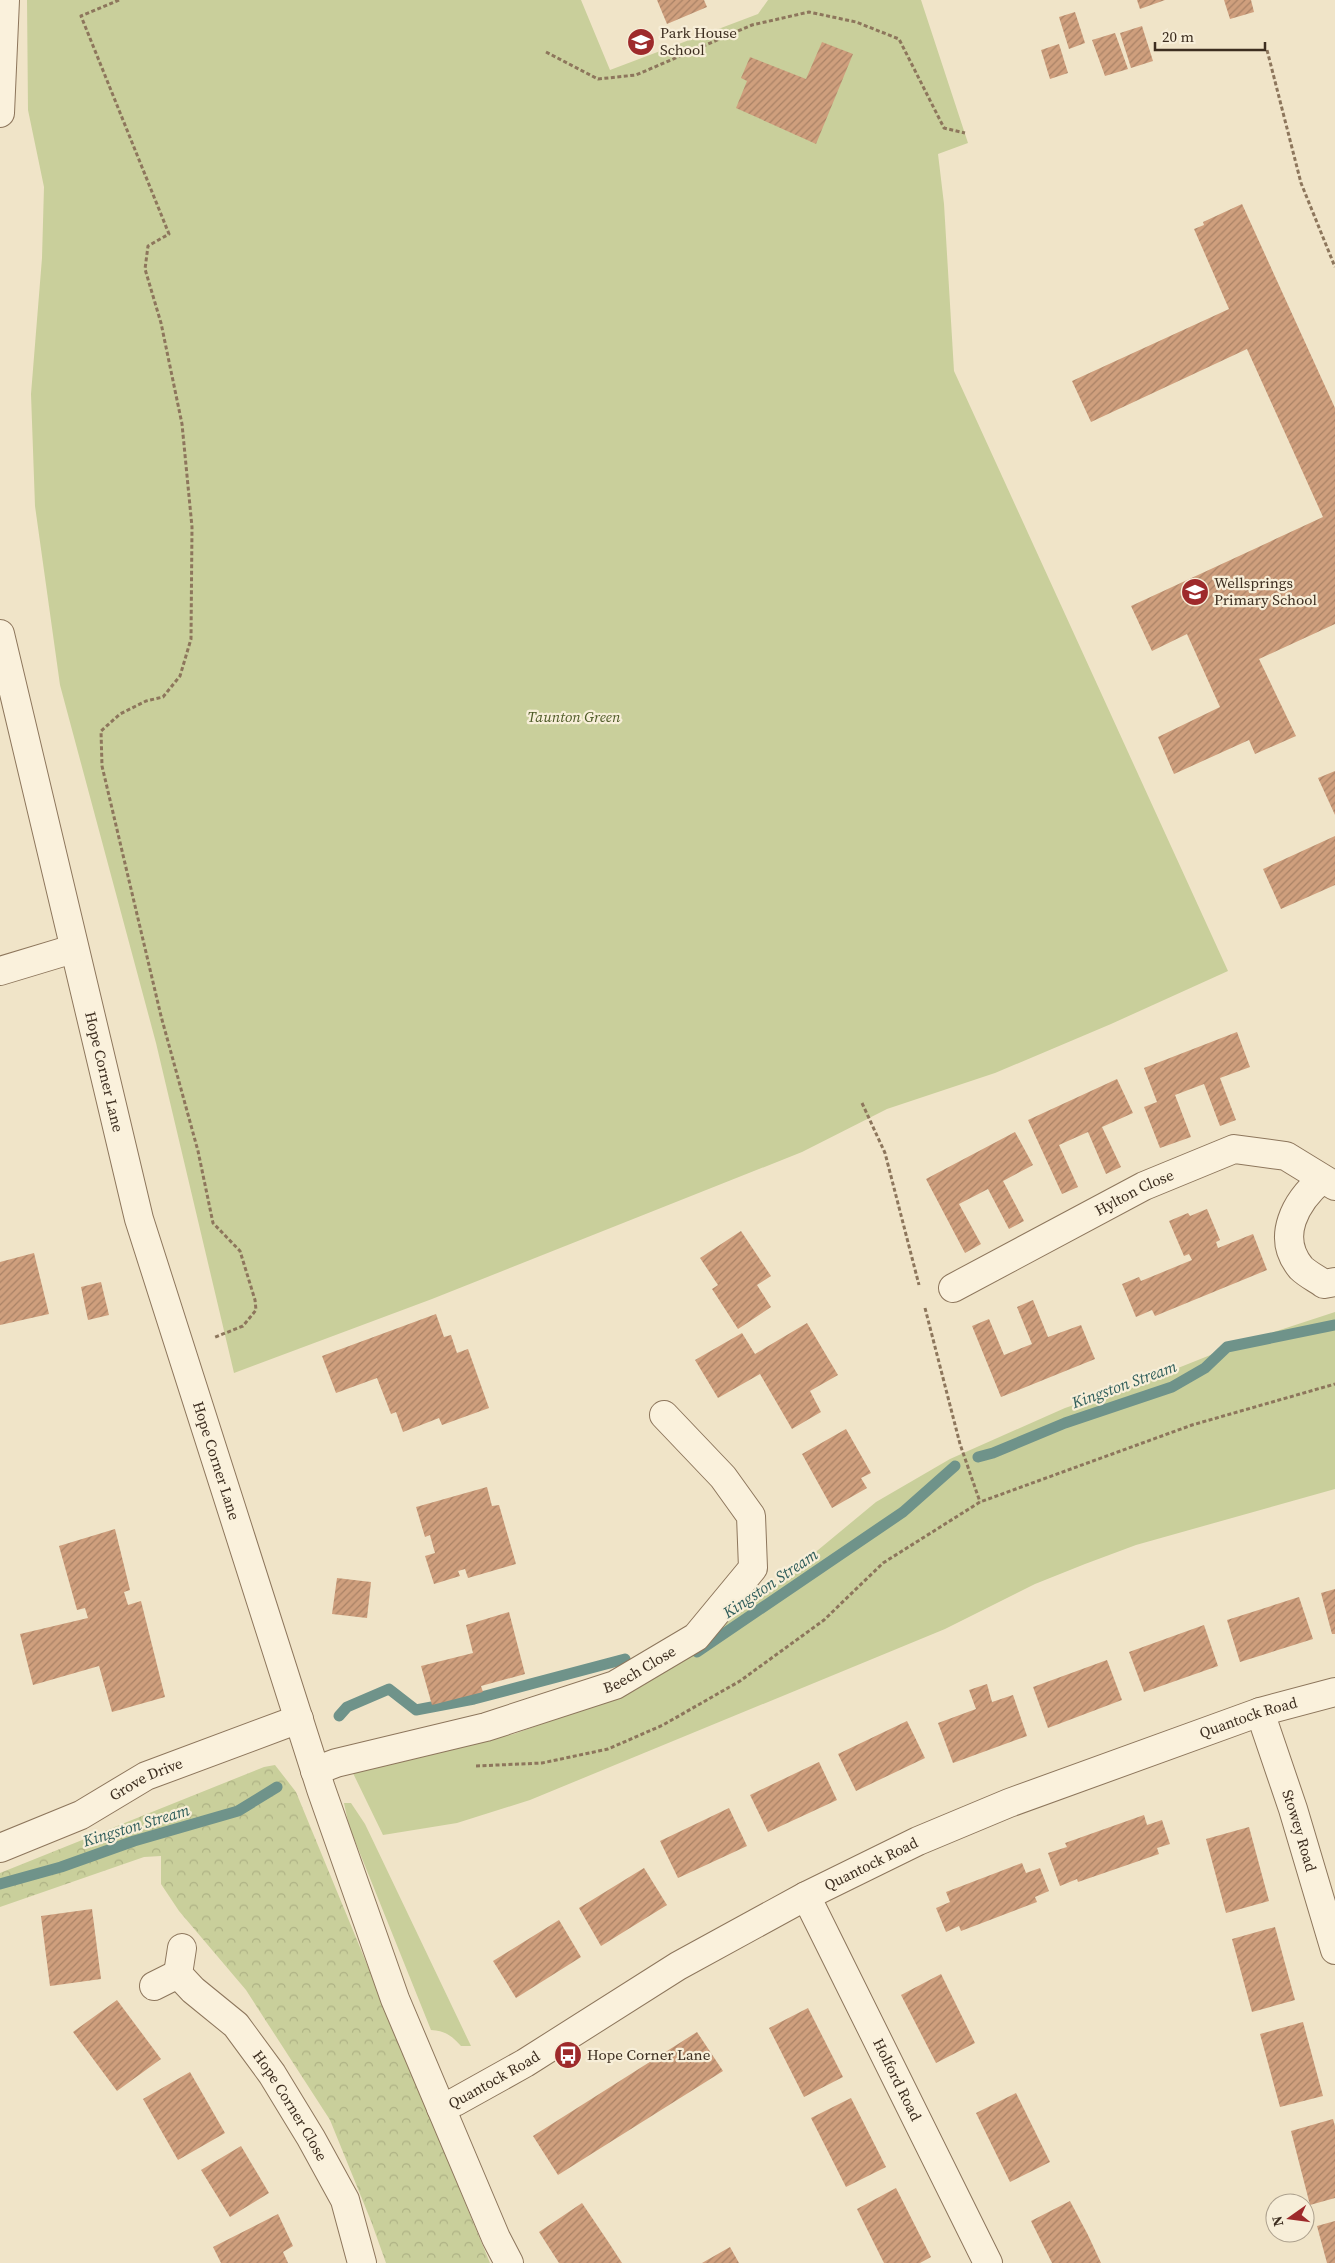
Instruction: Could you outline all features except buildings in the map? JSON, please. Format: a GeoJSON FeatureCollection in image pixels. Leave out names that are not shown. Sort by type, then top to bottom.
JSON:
{"type":"FeatureCollection","features":[{"type":"Feature","properties":{"kind":"street"},"geometry":{"type":"LineString","coordinates":[[0,113],[5,0]]}},
{"type":"Feature","properties":{"kind":"street","name":"Hope Corner Lane"},"geometry":{"type":"LineString","coordinates":[[0,634],[73,948],[139,1219],[315,1771],[395,1999],[496,2238],[509,2263]]}},
{"type":"Feature","properties":{"kind":"street"},"geometry":{"type":"LineString","coordinates":[[0,971],[73,948]]}},
{"type":"Feature","properties":{"kind":"street","name":"Hylton Close"},"geometry":{"type":"LineString","coordinates":[[953,1288],[1144,1186],[1234,1149],[1286,1156],[1328,1183]]}},
{"type":"Feature","properties":{"kind":"street","name":"Hylton Close"},"geometry":{"type":"LineString","coordinates":[[1328,1183],[1307,1191],[1295,1209],[1289,1229],[1291,1251],[1302,1269],[1324,1284],[1335,1282]]}},
{"type":"Feature","properties":{"kind":"street","name":"Beech Close"},"geometry":{"type":"LineString","coordinates":[[315,1771],[336,1763],[486,1727],[615,1685],[696,1637],[754,1568],[751,1516],[723,1477],[664,1416]]}},
{"type":"Feature","properties":{"kind":"street","name":"Quantock Road"},"geometry":{"type":"LineString","coordinates":[[441,2108],[525,2063],[678,1966],[806,1896],[918,1841],[1009,1803],[1260,1712],[1335,1692]]}},
{"type":"Feature","properties":{"kind":"street","name":"Stowey Road"},"geometry":{"type":"LineString","coordinates":[[1260,1712],[1294,1809],[1335,1950]]}},
{"type":"Feature","properties":{"kind":"street","name":"Grove Drive"},"geometry":{"type":"LineString","coordinates":[[0,1848],[81,1815],[146,1776],[299,1719]]}},
{"type":"Feature","properties":{"kind":"street","name":"Holford Road"},"geometry":{"type":"LineString","coordinates":[[806,1896],[988,2263]]}},
{"type":"Feature","properties":{"kind":"street","name":"Hope Corner Close"},"geometry":{"type":"LineString","coordinates":[[154,1986],[180,1961],[193,1990],[236,2025],[272,2074],[311,2138],[345,2200],[362,2263]]}},
{"type":"Feature","properties":{"kind":"path"},"geometry":{"type":"LineString","coordinates":[[120,0],[81,16],[169,234],[148,246],[144,269],[160,323],[182,424],[192,527],[191,639],[180,676],[163,697],[146,701],[120,714],[101,731],[102,766],[161,1016],[198,1151],[213,1223],[240,1251],[255,1300],[256,1310],[243,1326],[229,1333],[181,1347]]}},
{"type":"Feature","properties":{"kind":"path"},"geometry":{"type":"LineString","coordinates":[[546,52],[598,79],[636,75],[752,25],[809,12],[856,22],[900,38],[944,128],[965,133]]}},
{"type":"Feature","properties":{"kind":"path"},"geometry":{"type":"LineString","coordinates":[[1267,50],[1301,183],[1335,267]]}},
{"type":"Feature","properties":{"kind":"path"},"geometry":{"type":"LineString","coordinates":[[475,1766],[542,1763],[608,1749],[663,1725],[740,1681],[824,1620],[883,1563],[980,1502],[1192,1425],[1335,1384]]}},
{"type":"Feature","properties":{"kind":"green space","name":"Taunton Green"},"geometry":{"type":"Polygon","coordinates":[[[27,0],[581,0],[610,70],[758,14],[768,0],[921,0],[968,143],[938,154],[944,204],[954,371],[1228,971],[1111,1024],[995,1073],[887,1109],[802,1152],[432,1299],[234,1373],[156,1043],[60,685],[35,506],[31,394],[42,258],[44,187],[28,110],[27,0]]]}},
{"type":"Feature","properties":{"kind":"green space"},"geometry":{"type":"Polygon","coordinates":[[[1335,1312],[1335,1489],[1136,1545],[1085,1564],[1035,1584],[945,1629],[530,1800],[457,1823],[383,1835],[351,1769],[514,1734],[636,1690],[765,1594],[876,1502],[950,1459],[1065,1408],[1148,1380],[1243,1342],[1335,1312]]]}},
{"type":"Feature","properties":{"kind":"green space"},"geometry":{"type":"Polygon","coordinates":[[[275,1765],[296,1792],[490,2263],[386,2263],[330,2120],[246,1990],[179,1911],[161,1884],[161,1856],[144,1857],[0,1907],[0,1873],[264,1767],[275,1765]]]}},
{"type":"Feature","properties":{"kind":"green space"},"geometry":{"type":"Polygon","coordinates":[[[344,1803],[351,1803],[365,1824],[471,2046],[461,2046],[448,2035],[431,2030],[349,1826],[344,1803]]]}},
{"type":"Feature","properties":{"kind":"waterway","name":"Kingston Stream"},"geometry":{"type":"LineString","coordinates":[[978,1457],[993,1453],[1065,1423],[1172,1387],[1205,1368],[1227,1347],[1335,1325]]}},
{"type":"Feature","properties":{"kind":"waterway","name":"Kingston Stream"},"geometry":{"type":"LineString","coordinates":[[697,1652],[903,1512],[955,1466]]}},
{"type":"Feature","properties":{"kind":"waterway","name":"Kingston Stream"},"geometry":{"type":"LineString","coordinates":[[339,1716],[347,1707],[389,1689],[416,1710],[474,1699],[625,1659]]}},
{"type":"Feature","properties":{"kind":"waterway","name":"Kingston Stream"},"geometry":{"type":"LineString","coordinates":[[0,1884],[61,1867],[134,1841],[238,1811],[277,1787]]}},
{"type":"Feature","properties":{"kind":"place","name":"Park House School"},"geometry":{"type":"Point","coordinates":[641,42]}},
{"type":"Feature","properties":{"kind":"place","name":"Wellsprings Primary School"},"geometry":{"type":"Point","coordinates":[1195,592]}},
{"type":"Feature","properties":{"kind":"place","name":"Hope Corner Lane"},"geometry":{"type":"Point","coordinates":[568,2055]}}]}
